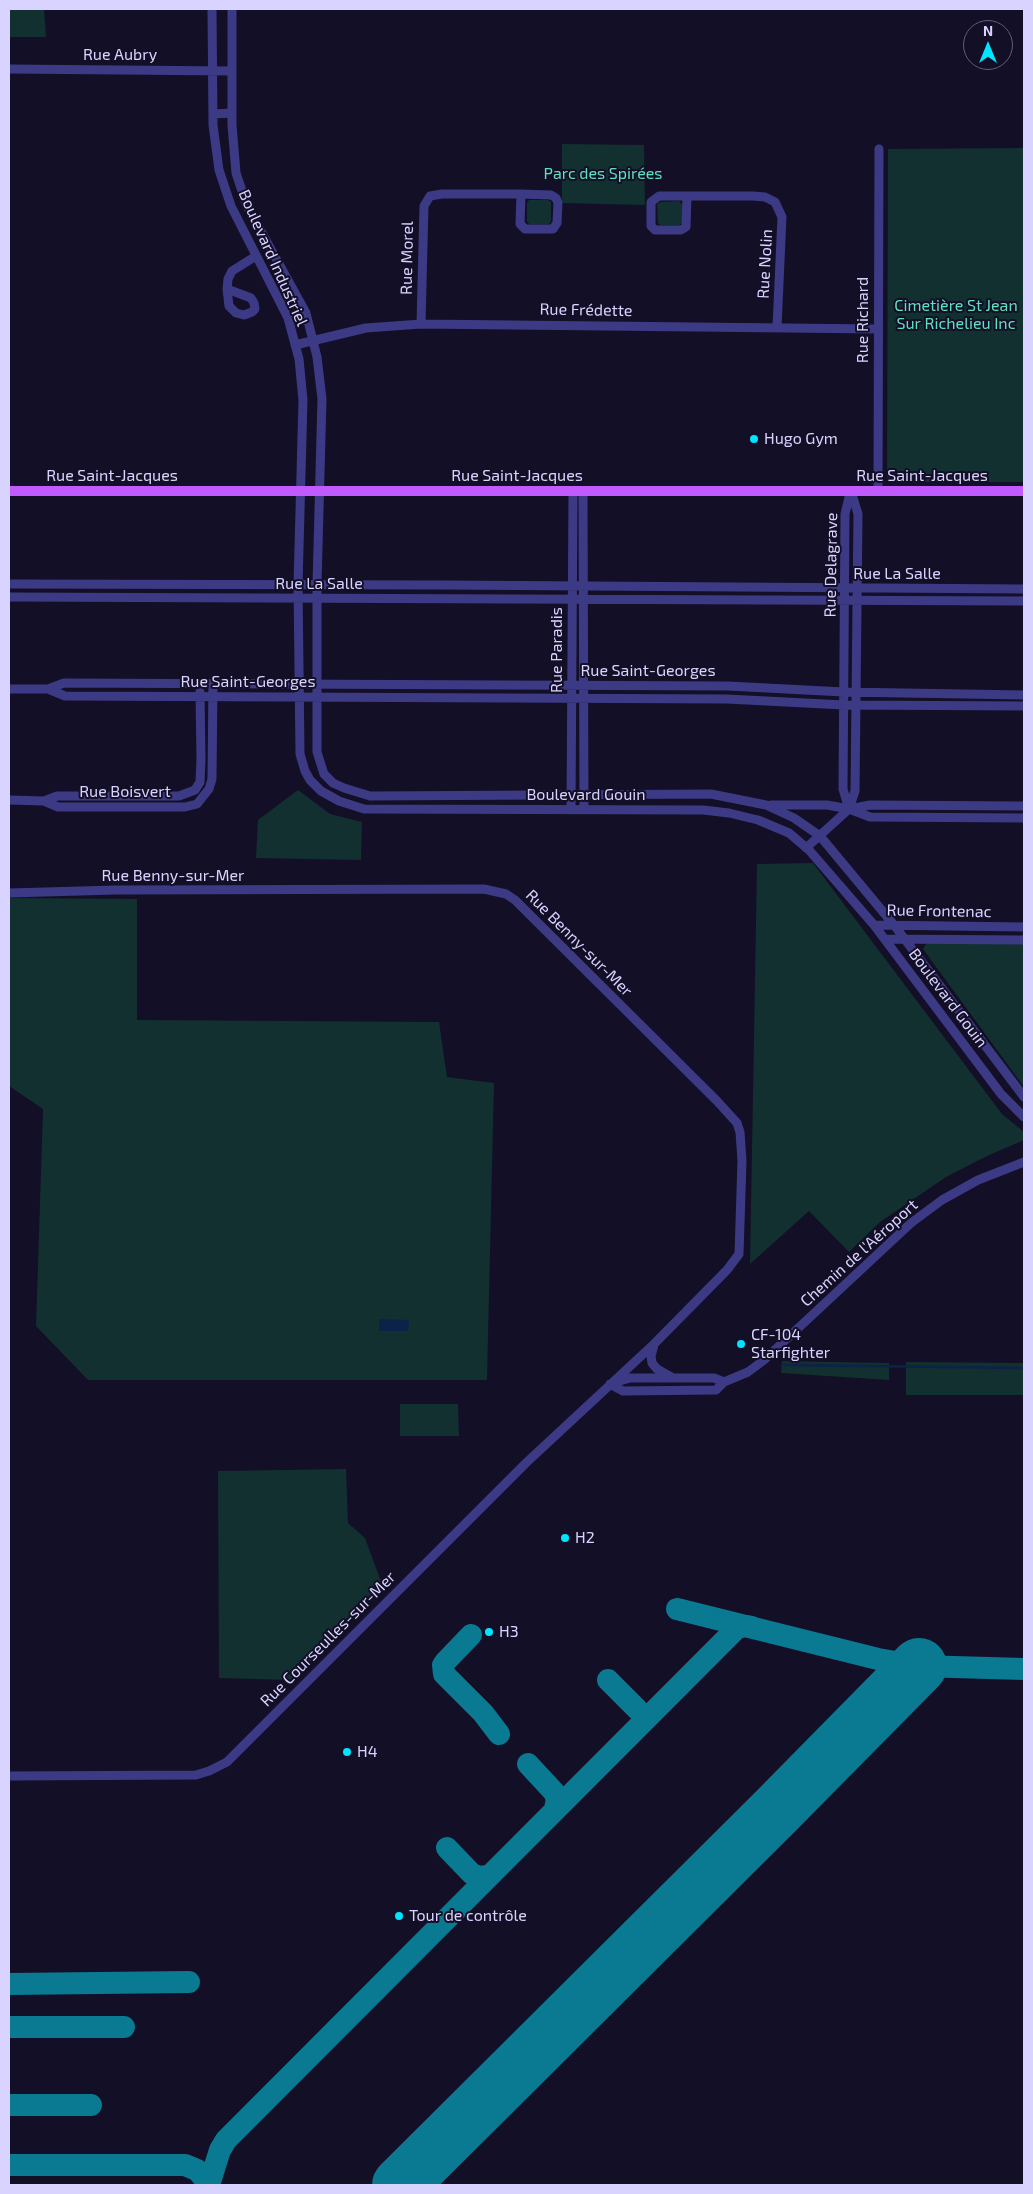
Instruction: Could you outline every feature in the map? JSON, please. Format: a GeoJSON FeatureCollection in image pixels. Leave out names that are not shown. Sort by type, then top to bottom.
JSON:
{"type":"FeatureCollection","features":[{"type":"Feature","properties":{"kind":"main road","name":"Rue Saint-Jacques"},"geometry":{"type":"LineString","coordinates":[[9,491],[1024,491]]}},
{"type":"Feature","properties":{"kind":"street","name":"Boulevard Industriel"},"geometry":{"type":"LineString","coordinates":[[212,9],[213,114],[219,170],[231,206],[288,318],[299,359],[303,400],[300,491]]}},
{"type":"Feature","properties":{"kind":"street","name":"Boulevard Industriel"},"geometry":{"type":"LineString","coordinates":[[232,9],[232,113],[237,176],[247,206],[306,313],[313,339],[322,399],[319,491]]}},
{"type":"Feature","properties":{"kind":"street","name":"Rue Aubry"},"geometry":{"type":"LineString","coordinates":[[9,69],[231,70]]}},
{"type":"Feature","properties":{"kind":"street"},"geometry":{"type":"LineString","coordinates":[[213,114],[232,113]]}},
{"type":"Feature","properties":{"kind":"street","name":"Rue Richard"},"geometry":{"type":"LineString","coordinates":[[878,491],[879,149]]}},
{"type":"Feature","properties":{"kind":"street"},"geometry":{"type":"LineString","coordinates":[[223,181],[237,176]]}},
{"type":"Feature","properties":{"kind":"street","name":"Rue Morel"},"geometry":{"type":"LineString","coordinates":[[421,324],[424,206],[430,196],[442,194],[521,194],[551,195],[556,198],[558,203],[557,223],[553,230],[525,229],[520,224],[521,194]]}},
{"type":"Feature","properties":{"kind":"street","name":"Rue Nolin"},"geometry":{"type":"LineString","coordinates":[[687,196],[686,227],[681,230],[655,230],[650,226],[650,208],[654,199],[659,196],[687,196],[753,196],[765,197],[775,202],[782,217],[777,327]]}},
{"type":"Feature","properties":{"kind":"street"},"geometry":{"type":"LineString","coordinates":[[227,289],[228,278],[232,271],[256,256]]}},
{"type":"Feature","properties":{"kind":"street","name":"Rue Frédette"},"geometry":{"type":"LineString","coordinates":[[295,345],[313,339],[366,328],[421,324],[878,329]]}},
{"type":"Feature","properties":{"kind":"street","name":"Boulevard Gouin"},"geometry":{"type":"LineString","coordinates":[[300,491],[298,586],[300,754],[304,771],[321,791],[339,802],[364,809],[702,810],[729,813],[758,820],[789,833],[806,848],[874,925],[1001,1094],[1024,1117]]}},
{"type":"Feature","properties":{"kind":"street","name":"Boulevard Gouin"},"geometry":{"type":"LineString","coordinates":[[319,491],[317,752],[324,774],[333,783],[370,796],[711,794],[766,805],[794,818],[820,836],[905,938],[1024,1097]]}},
{"type":"Feature","properties":{"kind":"street","name":"Rue Paradis"},"geometry":{"type":"LineString","coordinates":[[571,810],[572,586],[578,491]]}},
{"type":"Feature","properties":{"kind":"street","name":"Rue Paradis"},"geometry":{"type":"LineString","coordinates":[[578,491],[584,586],[584,810]]}},
{"type":"Feature","properties":{"kind":"street","name":"Rue Delagrave"},"geometry":{"type":"LineString","coordinates":[[849,809],[843,789],[845,514],[851,491]]}},
{"type":"Feature","properties":{"kind":"street","name":"Rue Delagrave"},"geometry":{"type":"LineString","coordinates":[[849,809],[856,791],[858,514],[851,491]]}},
{"type":"Feature","properties":{"kind":"street","name":"Rue La Salle"},"geometry":{"type":"LineString","coordinates":[[9,584],[298,586],[317,584],[1024,589]]}},
{"type":"Feature","properties":{"kind":"street"},"geometry":{"type":"LineString","coordinates":[[61,584],[61,598]]}},
{"type":"Feature","properties":{"kind":"street"},"geometry":{"type":"LineString","coordinates":[[192,598],[193,584]]}},
{"type":"Feature","properties":{"kind":"street"},"geometry":{"type":"LineString","coordinates":[[445,598],[446,585]]}},
{"type":"Feature","properties":{"kind":"street"},"geometry":{"type":"LineString","coordinates":[[716,587],[716,599]]}},
{"type":"Feature","properties":{"kind":"street"},"geometry":{"type":"LineString","coordinates":[[988,601],[989,589]]}},
{"type":"Feature","properties":{"kind":"street","name":"Rue La Salle"},"geometry":{"type":"LineString","coordinates":[[9,597],[1024,601]]}},
{"type":"Feature","properties":{"kind":"street","name":"Rue Saint-Georges"},"geometry":{"type":"LineString","coordinates":[[9,689],[48,689],[64,683],[572,687],[728,686],[856,693],[1024,695]]}},
{"type":"Feature","properties":{"kind":"street","name":"Rue Boisvert"},"geometry":{"type":"LineString","coordinates":[[44,801],[57,796],[180,796],[195,790],[200,782],[200,684]]}},
{"type":"Feature","properties":{"kind":"street"},"geometry":{"type":"LineString","coordinates":[[203,797],[210,789],[212,779],[213,684]]}},
{"type":"Feature","properties":{"kind":"street"},"geometry":{"type":"LineString","coordinates":[[448,686],[449,698]]}},
{"type":"Feature","properties":{"kind":"street","name":"Rue Saint-Georges"},"geometry":{"type":"LineString","coordinates":[[727,699],[728,686]]}},
{"type":"Feature","properties":{"kind":"street","name":"Rue Saint-Georges"},"geometry":{"type":"LineString","coordinates":[[48,689],[65,696],[727,699],[844,705],[1024,706]]}},
{"type":"Feature","properties":{"kind":"street"},"geometry":{"type":"LineString","coordinates":[[982,705],[983,694]]}},
{"type":"Feature","properties":{"kind":"street"},"geometry":{"type":"LineString","coordinates":[[339,802],[344,788]]}},
{"type":"Feature","properties":{"kind":"street","name":"Rue Boisvert"},"geometry":{"type":"LineString","coordinates":[[9,800],[44,801],[58,807],[185,807],[197,804],[203,797],[195,790]]}},
{"type":"Feature","properties":{"kind":"street"},"geometry":{"type":"LineString","coordinates":[[702,810],[703,794]]}},
{"type":"Feature","properties":{"kind":"street"},"geometry":{"type":"LineString","coordinates":[[394,796],[394,810]]}},
{"type":"Feature","properties":{"kind":"street"},"geometry":{"type":"LineString","coordinates":[[766,805],[827,805],[849,809],[870,817],[1024,818]]}},
{"type":"Feature","properties":{"kind":"street"},"geometry":{"type":"LineString","coordinates":[[806,848],[849,809],[870,805],[1024,806]]}},
{"type":"Feature","properties":{"kind":"street"},"geometry":{"type":"LineString","coordinates":[[985,806],[985,818]]}},
{"type":"Feature","properties":{"kind":"street","name":"Rue Benny-sur-Mer"},"geometry":{"type":"LineString","coordinates":[[9,893],[116,890],[484,889],[500,893],[515,900],[717,1101],[737,1123],[740,1132],[742,1161],[739,1254],[727,1270],[654,1344],[610,1384]]}},
{"type":"Feature","properties":{"kind":"street","name":"Rue Frontenac"},"geometry":{"type":"LineString","coordinates":[[874,925],[1024,927]]}},
{"type":"Feature","properties":{"kind":"street","name":"Rue Frontenac"},"geometry":{"type":"LineString","coordinates":[[1002,940],[1003,926]]}},
{"type":"Feature","properties":{"kind":"street","name":"Rue Frontenac"},"geometry":{"type":"LineString","coordinates":[[885,939],[1024,940]]}},
{"type":"Feature","properties":{"kind":"street","name":"Chemin de l'Aéroport"},"geometry":{"type":"LineString","coordinates":[[610,1384],[623,1392],[716,1390],[724,1382],[748,1372],[764,1360],[911,1223],[942,1200],[978,1180],[1024,1162]]}},
{"type":"Feature","properties":{"kind":"street"},"geometry":{"type":"LineString","coordinates":[[654,1344],[651,1356],[652,1363],[657,1369],[673,1378]]}},
{"type":"Feature","properties":{"kind":"street"},"geometry":{"type":"LineString","coordinates":[[610,1384],[630,1378],[714,1378],[724,1382]]}},
{"type":"Feature","properties":{"kind":"street"},"geometry":{"type":"LineString","coordinates":[[683,1378],[683,1391]]}},
{"type":"Feature","properties":{"kind":"street","name":"Rue Courseulles-sur-Mer"},"geometry":{"type":"LineString","coordinates":[[9,1776],[196,1775],[210,1771],[227,1762],[527,1462],[610,1384]]}},
{"type":"Feature","properties":{"kind":"green space"},"geometry":{"type":"Polygon","coordinates":[[[9,9],[44,9],[46,37],[9,37],[9,9]]]}},
{"type":"Feature","properties":{"kind":"green space","name":"Parc des Spirées"},"geometry":{"type":"Polygon","coordinates":[[[562,144],[644,145],[645,205],[562,203],[562,144]]]}},
{"type":"Feature","properties":{"kind":"green space","name":"Cimetière St Jean Sur Richelieu Inc"},"geometry":{"type":"Polygon","coordinates":[[[1024,148],[1024,482],[887,482],[888,149],[1024,148]]]}},
{"type":"Feature","properties":{"kind":"green space"},"geometry":{"type":"Polygon","coordinates":[[[529,200],[548,200],[551,202],[551,221],[549,224],[529,224],[527,221],[527,203],[529,200]]]}},
{"type":"Feature","properties":{"kind":"green space"},"geometry":{"type":"Polygon","coordinates":[[[679,201],[682,204],[682,223],[679,225],[660,225],[658,223],[657,204],[660,202],[679,201]]]}},
{"type":"Feature","properties":{"kind":"green space"},"geometry":{"type":"Polygon","coordinates":[[[298,790],[330,814],[362,822],[361,860],[256,858],[258,820],[298,790]]]}},
{"type":"Feature","properties":{"kind":"green space"},"geometry":{"type":"Polygon","coordinates":[[[813,863],[1002,1114],[1024,1132],[1024,1140],[946,1177],[880,1222],[849,1252],[809,1211],[750,1264],[757,864],[813,863]]]}},
{"type":"Feature","properties":{"kind":"green space"},"geometry":{"type":"Polygon","coordinates":[[[9,898],[137,899],[137,1020],[439,1022],[447,1077],[494,1083],[487,1380],[88,1380],[36,1326],[43,1109],[9,1086],[9,898]]]}},
{"type":"Feature","properties":{"kind":"green space"},"geometry":{"type":"Polygon","coordinates":[[[930,937],[1024,941],[1024,1087],[923,949],[930,937]]]}},
{"type":"Feature","properties":{"kind":"green space"},"geometry":{"type":"Polygon","coordinates":[[[782,1361],[889,1363],[889,1380],[781,1373],[782,1361]]]}},
{"type":"Feature","properties":{"kind":"green space"},"geometry":{"type":"Polygon","coordinates":[[[906,1362],[1024,1363],[1024,1395],[906,1395],[906,1362]]]}},
{"type":"Feature","properties":{"kind":"green space"},"geometry":{"type":"Polygon","coordinates":[[[400,1404],[458,1404],[459,1436],[400,1436],[400,1404]]]}},
{"type":"Feature","properties":{"kind":"green space"},"geometry":{"type":"Polygon","coordinates":[[[346,1469],[348,1523],[365,1538],[383,1587],[293,1680],[219,1678],[218,1471],[346,1469]]]}},
{"type":"Feature","properties":{"kind":"water"},"geometry":{"type":"Polygon","coordinates":[[[379,1319],[409,1320],[408,1331],[379,1331],[379,1319]]]}},
{"type":"Feature","properties":{"kind":"waterway"},"geometry":{"type":"LineString","coordinates":[[782,1365],[1024,1368]]}},
{"type":"Feature","properties":{"kind":"taxiway"},"geometry":{"type":"LineString","coordinates":[[677,1609],[878,1659],[919,1666],[1024,1669]]}},
{"type":"Feature","properties":{"kind":"taxiway"},"geometry":{"type":"LineString","coordinates":[[209,2185],[220,2150],[226,2140],[737,1628],[752,1627]]}},
{"type":"Feature","properties":{"kind":"taxiway"},"geometry":{"type":"LineString","coordinates":[[471,1635],[443,1665],[444,1674],[483,1713],[499,1734]]}},
{"type":"Feature","properties":{"kind":"taxiway"},"geometry":{"type":"LineString","coordinates":[[608,1680],[637,1709]]}},
{"type":"Feature","properties":{"kind":"taxiway"},"geometry":{"type":"LineString","coordinates":[[528,1764],[554,1792],[557,1799],[555,1809]]}},
{"type":"Feature","properties":{"kind":"taxiway"},"geometry":{"type":"LineString","coordinates":[[447,1848],[472,1874],[480,1877],[488,1876]]}},
{"type":"Feature","properties":{"kind":"taxiway"},"geometry":{"type":"LineString","coordinates":[[9,1984],[189,1982]]}},
{"type":"Feature","properties":{"kind":"taxiway"},"geometry":{"type":"LineString","coordinates":[[9,2027],[124,2027]]}},
{"type":"Feature","properties":{"kind":"taxiway"},"geometry":{"type":"LineString","coordinates":[[9,2105],[91,2105]]}},
{"type":"Feature","properties":{"kind":"taxiway"},"geometry":{"type":"LineString","coordinates":[[9,2165],[185,2165],[197,2170],[204,2178],[206,2185]]}},
{"type":"Feature","properties":{"kind":"runway"},"geometry":{"type":"LineString","coordinates":[[400,2185],[919,1666]]}},
{"type":"Feature","properties":{"kind":"place","name":"Hugo Gym"},"geometry":{"type":"Point","coordinates":[754,439]}},
{"type":"Feature","properties":{"kind":"place","name":"CF-104 Starfighter"},"geometry":{"type":"Point","coordinates":[741,1344]}},
{"type":"Feature","properties":{"kind":"place","name":"H2"},"geometry":{"type":"Point","coordinates":[565,1538]}},
{"type":"Feature","properties":{"kind":"place","name":"H3"},"geometry":{"type":"Point","coordinates":[489,1632]}},
{"type":"Feature","properties":{"kind":"place","name":"H4"},"geometry":{"type":"Point","coordinates":[347,1752]}},
{"type":"Feature","properties":{"kind":"place","name":"Tour de contrôle"},"geometry":{"type":"Point","coordinates":[399,1916]}}]}
